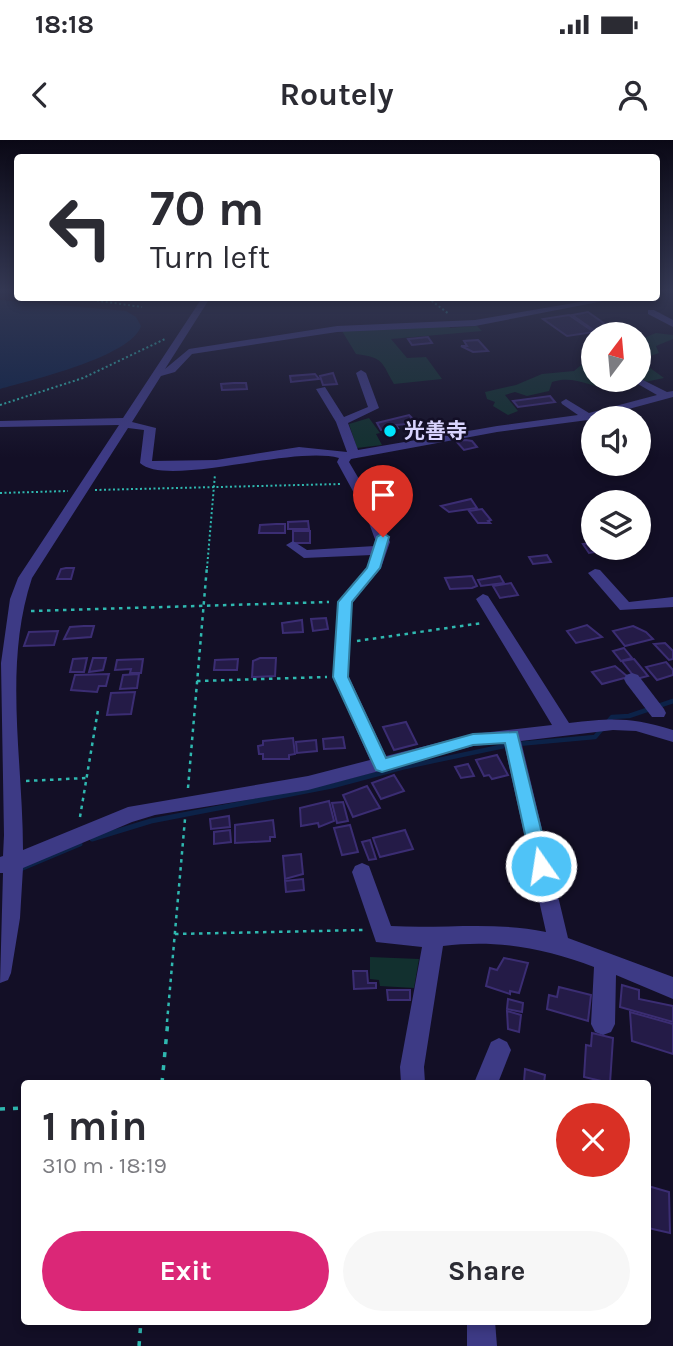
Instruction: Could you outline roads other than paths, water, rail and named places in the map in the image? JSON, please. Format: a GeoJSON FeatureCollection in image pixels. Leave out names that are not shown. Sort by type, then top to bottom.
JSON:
{"type":"FeatureCollection","features":[{"type":"Feature","properties":{"kind":"street"},"geometry":{"type":"LineString","coordinates":[[0,973],[12,905],[7,864],[12,782],[8,666],[13,612],[25,578],[174,346]]}},
{"type":"Feature","properties":{"kind":"street"},"geometry":{"type":"LineString","coordinates":[[156,374],[171,370],[189,352],[226,346]]}},
{"type":"Feature","properties":{"kind":"street"},"geometry":{"type":"LineString","coordinates":[[342,422],[374,408],[360,373]]}},
{"type":"Feature","properties":{"kind":"street"},"geometry":{"type":"LineString","coordinates":[[651,387],[669,395]]}},
{"type":"Feature","properties":{"kind":"street"},"geometry":{"type":"LineString","coordinates":[[321,389],[342,422],[350,454]]}},
{"type":"Feature","properties":{"kind":"street"},"geometry":{"type":"LineString","coordinates":[[628,406],[669,395]]}},
{"type":"Feature","properties":{"kind":"street"},"geometry":{"type":"LineString","coordinates":[[566,402],[581,412]]}},
{"type":"Feature","properties":{"kind":"street"},"geometry":{"type":"LineString","coordinates":[[555,409],[568,421]]}},
{"type":"Feature","properties":{"kind":"street"},"geometry":{"type":"LineString","coordinates":[[0,424],[125,422],[150,428],[146,463],[150,466],[216,464],[287,453],[334,451],[350,454],[581,418]]}},
{"type":"Feature","properties":{"kind":"street"},"geometry":{"type":"LineString","coordinates":[[350,454],[343,463],[383,537],[373,568],[345,602],[341,677],[382,765]]}},
{"type":"Feature","properties":{"kind":"street"},"geometry":{"type":"LineString","coordinates":[[293,545],[304,554],[381,550]]}},
{"type":"Feature","properties":{"kind":"street"},"geometry":{"type":"LineString","coordinates":[[595,573],[625,607],[673,602]]}},
{"type":"Feature","properties":{"kind":"street"},"geometry":{"type":"LineString","coordinates":[[483,599],[564,729]]}},
{"type":"Feature","properties":{"kind":"street"},"geometry":{"type":"LineString","coordinates":[[632,679],[666,711],[636,725]]}},
{"type":"Feature","properties":{"kind":"street"},"geometry":{"type":"LineString","coordinates":[[7,864],[128,815],[187,802],[257,793],[382,765],[473,740],[564,729],[636,725],[673,736]]}},
{"type":"Feature","properties":{"kind":"street"},"geometry":{"type":"LineString","coordinates":[[511,736],[559,944]]}},
{"type":"Feature","properties":{"kind":"street"},"geometry":{"type":"LineString","coordinates":[[362,872],[384,934],[434,938],[476,933],[559,944],[673,988]]}},
{"type":"Feature","properties":{"kind":"street"},"geometry":{"type":"LineString","coordinates":[[414,1080],[412,1067],[434,938]]}},
{"type":"Feature","properties":{"kind":"street"},"geometry":{"type":"LineString","coordinates":[[603,1024],[606,960]]}},
{"type":"Feature","properties":{"kind":"street"},"geometry":{"type":"LineString","coordinates":[[487,1080],[499,1050]]}},
{"type":"Feature","properties":{"kind":"street"},"geometry":{"type":"LineString","coordinates":[[481,1325],[482,1346]]}},
{"type":"Feature","properties":{"kind":"water"},"geometry":{"type":"Polygon","coordinates":[[[0,346],[121,346],[78,366],[0,389],[0,346]]]}},
{"type":"Feature","properties":{"kind":"waterway"},"geometry":{"type":"LineString","coordinates":[[518,744],[595,737],[612,717],[629,716],[673,701]]}},
{"type":"Feature","properties":{"kind":"waterway"},"geometry":{"type":"LineString","coordinates":[[405,767],[509,745]]}},
{"type":"Feature","properties":{"kind":"waterway"},"geometry":{"type":"LineString","coordinates":[[92,839],[151,821],[332,786],[411,765]]}},
{"type":"Feature","properties":{"kind":"waterway"},"geometry":{"type":"LineString","coordinates":[[18,870],[80,844]]}},
{"type":"Feature","properties":{"kind":"place","name":"光善寺"},"geometry":{"type":"Point","coordinates":[390,431]}}]}
